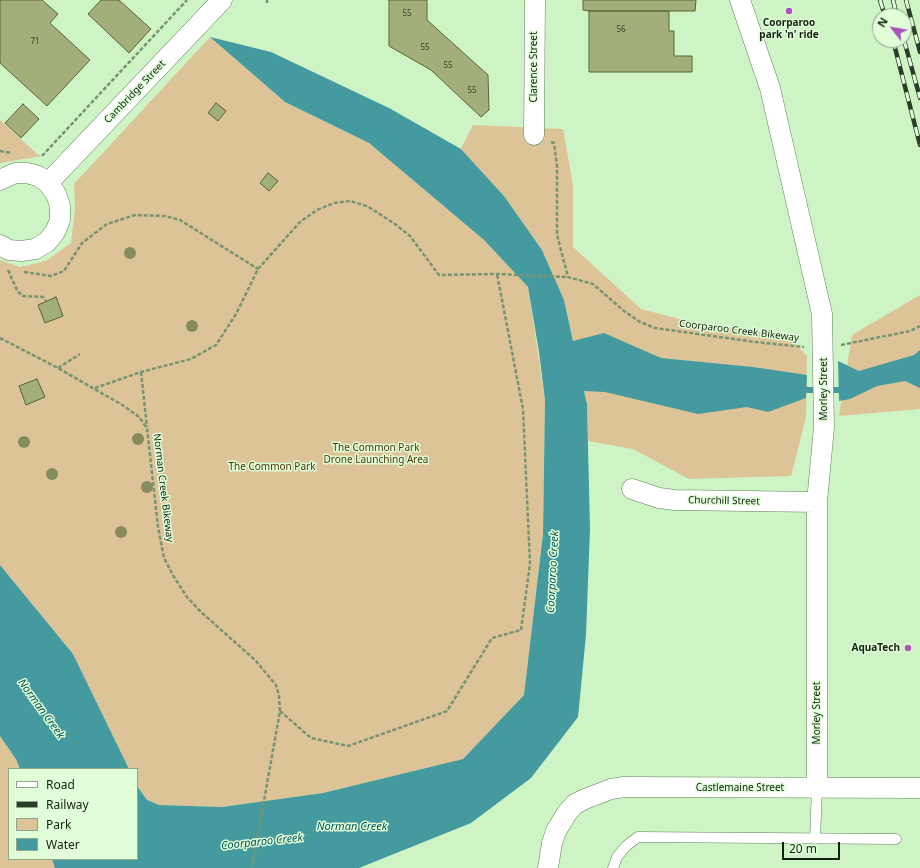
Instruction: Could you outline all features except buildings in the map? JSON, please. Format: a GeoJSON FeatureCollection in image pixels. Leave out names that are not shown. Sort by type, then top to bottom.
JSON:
{"type":"FeatureCollection","features":[{"type":"Feature","properties":{"kind":"street","name":"Cambridge Street"},"geometry":{"type":"LineString","coordinates":[[48,183],[222,0]]}},
{"type":"Feature","properties":{"kind":"street","name":"Clarence Street"},"geometry":{"type":"LineString","coordinates":[[534,135],[535,0]]}},
{"type":"Feature","properties":{"kind":"street","name":"Morley Street"},"geometry":{"type":"LineString","coordinates":[[740,0],[772,96],[822,314],[824,410],[817,502],[817,788]]}},
{"type":"Feature","properties":{"kind":"street"},"geometry":{"type":"LineString","coordinates":[[0,180],[14,173],[27,173],[38,176],[48,183],[56,194],[60,206],[60,220],[55,232],[47,242],[35,249],[22,251],[9,250],[0,245]]}},
{"type":"Feature","properties":{"kind":"street","name":"Churchill Street"},"geometry":{"type":"LineString","coordinates":[[632,489],[659,498],[675,500],[817,502]]}},
{"type":"Feature","properties":{"kind":"street","name":"Castlemaine Street"},"geometry":{"type":"LineString","coordinates":[[548,868],[552,843],[556,831],[567,812],[575,804],[590,796],[624,787],[920,788]]}},
{"type":"Feature","properties":{"kind":"lane"},"geometry":{"type":"LineString","coordinates":[[815,839],[817,788]]}},
{"type":"Feature","properties":{"kind":"lane"},"geometry":{"type":"LineString","coordinates":[[613,868],[617,857],[626,846],[638,837],[896,839]]}},
{"type":"Feature","properties":{"kind":"path"},"geometry":{"type":"LineString","coordinates":[[40,158],[187,0]]}},
{"type":"Feature","properties":{"kind":"path"},"geometry":{"type":"LineString","coordinates":[[534,135],[554,143],[557,166],[557,234],[568,277]]}},
{"type":"Feature","properties":{"kind":"path"},"geometry":{"type":"LineString","coordinates":[[0,151],[20,154]]}},
{"type":"Feature","properties":{"kind":"path","name":"Coorparoo Creek Bikeway"},"geometry":{"type":"LineString","coordinates":[[94,388],[141,372],[191,359],[216,346],[236,314],[258,269],[300,222],[317,210],[334,203],[350,201],[368,206],[410,236],[439,275],[497,274],[568,277],[593,284],[635,318],[655,328],[793,346],[824,355],[860,342],[910,330],[920,326]]}},
{"type":"Feature","properties":{"kind":"path"},"geometry":{"type":"LineString","coordinates":[[21,271],[51,276],[64,271],[82,243],[107,224],[135,215],[165,216],[180,220],[258,269]]}},
{"type":"Feature","properties":{"kind":"path"},"geometry":{"type":"LineString","coordinates":[[0,270],[14,270]]}},
{"type":"Feature","properties":{"kind":"path"},"geometry":{"type":"LineString","coordinates":[[8,270],[17,290],[22,296],[43,297],[46,301]]}},
{"type":"Feature","properties":{"kind":"path"},"geometry":{"type":"LineString","coordinates":[[280,711],[311,738],[348,746],[447,712],[492,638],[521,630],[530,564],[523,408],[497,274]]}},
{"type":"Feature","properties":{"kind":"path","name":"Norman Creek Bikeway"},"geometry":{"type":"LineString","coordinates":[[0,338],[58,368],[124,406],[139,418],[147,428],[158,527],[164,558],[174,577],[192,602],[218,629],[255,660],[276,685],[280,696],[280,711],[252,868]]}},
{"type":"Feature","properties":{"kind":"path"},"geometry":{"type":"LineString","coordinates":[[58,368],[80,354]]}},
{"type":"Feature","properties":{"kind":"path"},"geometry":{"type":"LineString","coordinates":[[141,372],[147,428]]}},
{"type":"Feature","properties":{"kind":"green space","name":"The Common Park"},"geometry":{"type":"Polygon","coordinates":[[[210,37],[285,102],[369,143],[484,240],[528,287],[545,400],[543,534],[524,695],[463,759],[323,793],[222,807],[159,805],[147,800],[138,787],[138,768],[129,768],[73,654],[0,565],[0,260],[20,267],[46,261],[71,243],[75,209],[74,184],[210,37]]]}},
{"type":"Feature","properties":{"kind":"green space"},"geometry":{"type":"Polygon","coordinates":[[[0,120],[37,154],[42,156],[0,163],[0,120]]]}},
{"type":"Feature","properties":{"kind":"green space"},"geometry":{"type":"Polygon","coordinates":[[[473,125],[563,129],[573,185],[573,247],[641,309],[683,320],[789,337],[807,356],[806,417],[791,476],[689,479],[633,449],[588,441],[587,404],[564,300],[542,250],[504,196],[461,149],[473,125]]]}},
{"type":"Feature","properties":{"kind":"green space"},"geometry":{"type":"Polygon","coordinates":[[[920,295],[920,409],[839,416],[852,335],[920,295]]]}},
{"type":"Feature","properties":{"kind":"green space"},"geometry":{"type":"Polygon","coordinates":[[[0,679],[48,768],[8,768],[8,860],[88,860],[91,868],[0,868],[0,679]]]}},
{"type":"Feature","properties":{"kind":"water","name":"Norman Creek"},"geometry":{"type":"Polygon","coordinates":[[[210,37],[271,52],[389,108],[461,149],[504,196],[542,250],[564,300],[573,341],[604,333],[661,358],[753,367],[807,375],[806,398],[768,412],[747,407],[698,414],[605,392],[584,391],[587,404],[590,529],[586,635],[578,717],[531,778],[471,823],[359,868],[55,868],[52,860],[138,860],[138,787],[147,800],[159,805],[222,807],[323,793],[463,759],[524,695],[543,534],[545,400],[539,352],[528,287],[484,240],[369,143],[285,102],[210,37]]]}},
{"type":"Feature","properties":{"kind":"water"},"geometry":{"type":"Polygon","coordinates":[[[920,350],[920,388],[905,381],[877,386],[850,399],[839,401],[838,361],[859,371],[914,355],[920,350]]]}},
{"type":"Feature","properties":{"kind":"water","name":"Norman Creek"},"geometry":{"type":"Polygon","coordinates":[[[0,565],[73,654],[129,768],[20,768],[16,759],[0,736],[0,565]]]}},
{"type":"Feature","properties":{"kind":"waterway","name":"Coorparoo Creek"},"geometry":{"type":"LineString","coordinates":[[798,388],[808,390],[845,390]]}},
{"type":"Feature","properties":{"kind":"railway"},"geometry":{"type":"LineString","coordinates":[[880,0],[882,8]]}},
{"type":"Feature","properties":{"kind":"railway"},"geometry":{"type":"LineString","coordinates":[[893,0],[895,8]]}},
{"type":"Feature","properties":{"kind":"railway"},"geometry":{"type":"LineString","coordinates":[[906,0],[920,52]]}},
{"type":"Feature","properties":{"kind":"railway"},"geometry":{"type":"LineString","coordinates":[[895,48],[920,145]]}},
{"type":"Feature","properties":{"kind":"railway"},"geometry":{"type":"LineString","coordinates":[[906,48],[920,98]]}},
{"type":"Feature","properties":{"kind":"place","name":"Coorparoo park 'n' ride"},"geometry":{"type":"Point","coordinates":[789,11]}},
{"type":"Feature","properties":{"kind":"place","name":"AquaTech"},"geometry":{"type":"Point","coordinates":[908,648]}},
{"type":"Feature","properties":{"kind":"park label","name":"The Common Park Drone Launching Area"},"geometry":{"type":"Point","coordinates":[376,454]}}]}
